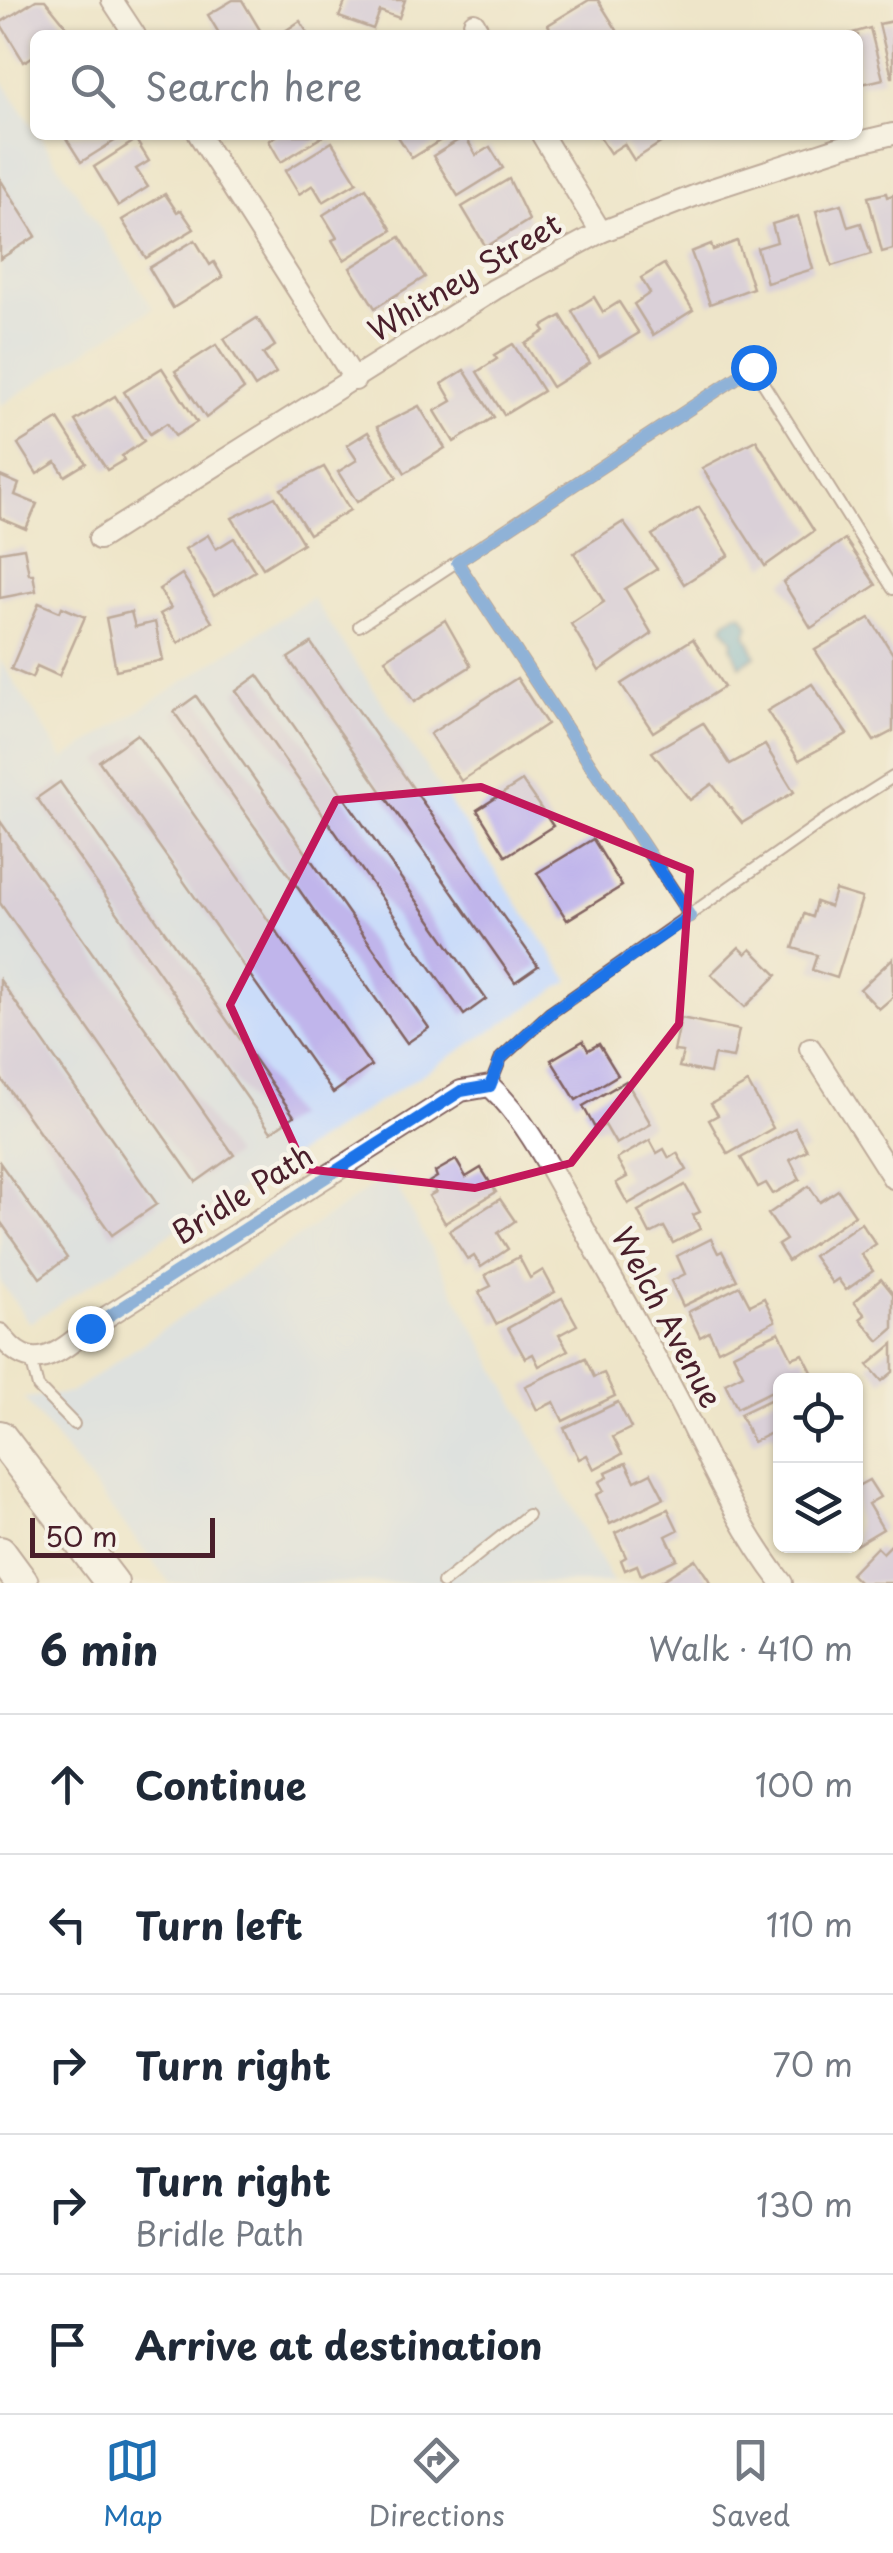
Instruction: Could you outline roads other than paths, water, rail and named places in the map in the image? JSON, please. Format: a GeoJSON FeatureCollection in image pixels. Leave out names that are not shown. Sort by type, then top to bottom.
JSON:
{"type":"FeatureCollection","features":[{"type":"Feature","properties":{"kind":"main road"},"geometry":{"type":"LineString","coordinates":[[0,1437],[112,1583]]}},
{"type":"Feature","properties":{"kind":"main road"},"geometry":{"type":"LineString","coordinates":[[0,1552],[22,1583]]}},
{"type":"Feature","properties":{"kind":"street"},"geometry":{"type":"LineString","coordinates":[[112,0],[132,30]]}},
{"type":"Feature","properties":{"kind":"street","name":"Whitney Street"},"geometry":{"type":"LineString","coordinates":[[99,539],[495,289],[601,232],[712,188],[893,134]]}},
{"type":"Feature","properties":{"kind":"street"},"geometry":{"type":"LineString","coordinates":[[202,140],[355,380]]}},
{"type":"Feature","properties":{"kind":"street"},"geometry":{"type":"LineString","coordinates":[[545,140],[601,232]]}},
{"type":"Feature","properties":{"kind":"street"},"geometry":{"type":"LineString","coordinates":[[810,1048],[893,1178]]}},
{"type":"Feature","properties":{"kind":"street","name":"Bridle Path"},"geometry":{"type":"LineString","coordinates":[[31,1359],[55,1354],[461,1091],[490,1086]]}},
{"type":"Feature","properties":{"kind":"street","name":"Welch Avenue"},"geometry":{"type":"LineString","coordinates":[[490,1086],[515,1114],[555,1178],[645,1339],[725,1496],[782,1583]]}},
{"type":"Feature","properties":{"kind":"street"},"geometry":{"type":"LineString","coordinates":[[0,1334],[18,1354],[31,1359]]}},
{"type":"Feature","properties":{"kind":"lane"},"geometry":{"type":"LineString","coordinates":[[360,626],[753,367],[893,589]]}},
{"type":"Feature","properties":{"kind":"lane"},"geometry":{"type":"LineString","coordinates":[[457,562],[690,916]]}},
{"type":"Feature","properties":{"kind":"lane"},"geometry":{"type":"LineString","coordinates":[[490,1086],[501,1058],[550,1013],[823,821],[893,777]]}},
{"type":"Feature","properties":{"kind":"lane"},"geometry":{"type":"LineString","coordinates":[[31,1359],[38,1387],[74,1424]]}},
{"type":"Feature","properties":{"kind":"lane"},"geometry":{"type":"LineString","coordinates":[[443,1583],[528,1515]]}},
{"type":"Feature","properties":{"kind":"water"},"geometry":{"type":"Polygon","coordinates":[[[737,614],[743,615],[749,625],[746,634],[756,656],[740,666],[731,646],[733,641],[723,627],[737,614]]]}}]}
